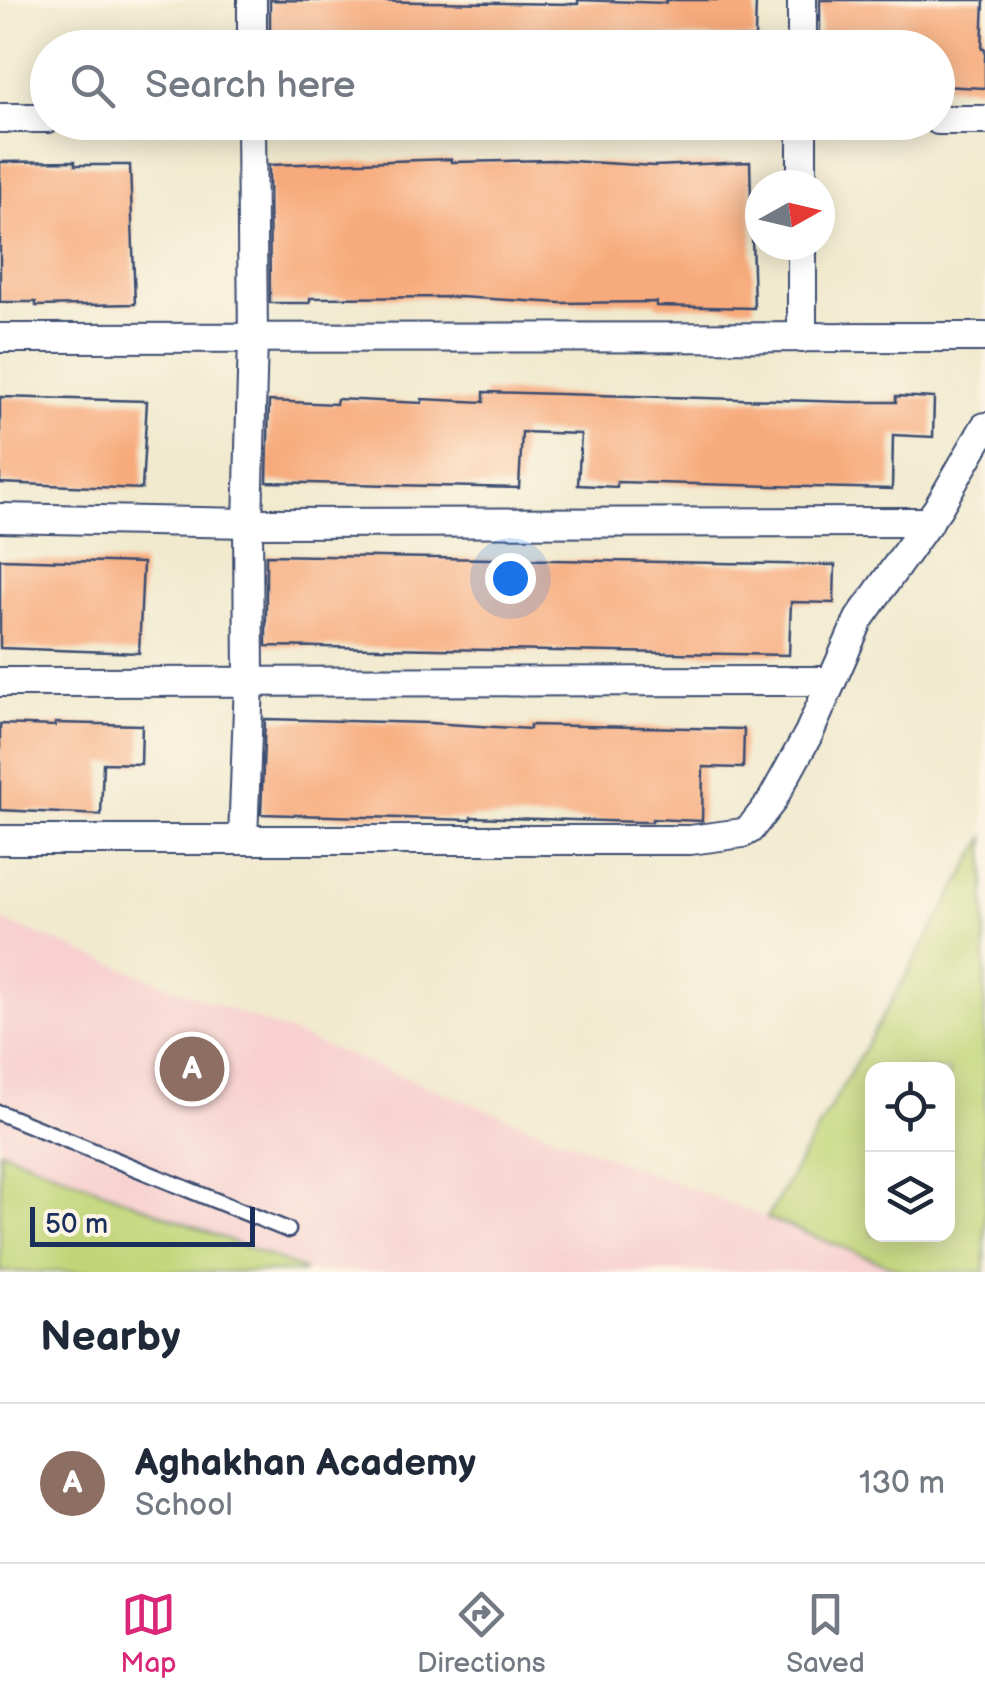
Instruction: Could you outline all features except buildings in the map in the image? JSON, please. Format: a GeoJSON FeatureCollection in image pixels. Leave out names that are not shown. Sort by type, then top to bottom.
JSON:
{"type":"FeatureCollection","features":[{"type":"Feature","properties":{"kind":"street"},"geometry":{"type":"LineString","coordinates":[[252,0],[252,30]]}},
{"type":"Feature","properties":{"kind":"street"},"geometry":{"type":"LineString","coordinates":[[802,0],[802,30]]}},
{"type":"Feature","properties":{"kind":"street"},"geometry":{"type":"LineString","coordinates":[[0,118],[30,118]]}},
{"type":"Feature","properties":{"kind":"street"},"geometry":{"type":"LineString","coordinates":[[955,120],[985,120]]}},
{"type":"Feature","properties":{"kind":"street"},"geometry":{"type":"LineString","coordinates":[[230,839],[249,682],[251,140]]}},
{"type":"Feature","properties":{"kind":"street"},"geometry":{"type":"LineString","coordinates":[[802,140],[802,170]]}},
{"type":"Feature","properties":{"kind":"street"},"geometry":{"type":"LineString","coordinates":[[802,260],[802,338]]}},
{"type":"Feature","properties":{"kind":"street"},"geometry":{"type":"LineString","coordinates":[[0,338],[985,337]]}},
{"type":"Feature","properties":{"kind":"street"},"geometry":{"type":"LineString","coordinates":[[0,840],[690,840],[732,836],[750,829],[791,770],[859,619],[929,522],[985,427]]}},
{"type":"Feature","properties":{"kind":"street"},"geometry":{"type":"LineString","coordinates":[[0,518],[248,523],[929,522]]}},
{"type":"Feature","properties":{"kind":"street"},"geometry":{"type":"LineString","coordinates":[[0,682],[831,681]]}},
{"type":"Feature","properties":{"kind":"lane"},"geometry":{"type":"LineString","coordinates":[[0,1113],[288,1230]]}},
{"type":"Feature","properties":{"kind":"shaded area"},"geometry":{"type":"Polygon","coordinates":[[[0,920],[906,1272],[0,1272],[0,920]]]}},
{"type":"Feature","properties":{"kind":"green space"},"geometry":{"type":"Polygon","coordinates":[[[985,838],[985,1272],[906,1272],[767,1218],[985,838]]]}},
{"type":"Feature","properties":{"kind":"green space"},"geometry":{"type":"Polygon","coordinates":[[[0,1150],[304,1270],[0,1272],[0,1150]]]}},
{"type":"Feature","properties":{"kind":"place","name":"Aghakhan Academy"},"geometry":{"type":"Point","coordinates":[192,1069]}}]}
